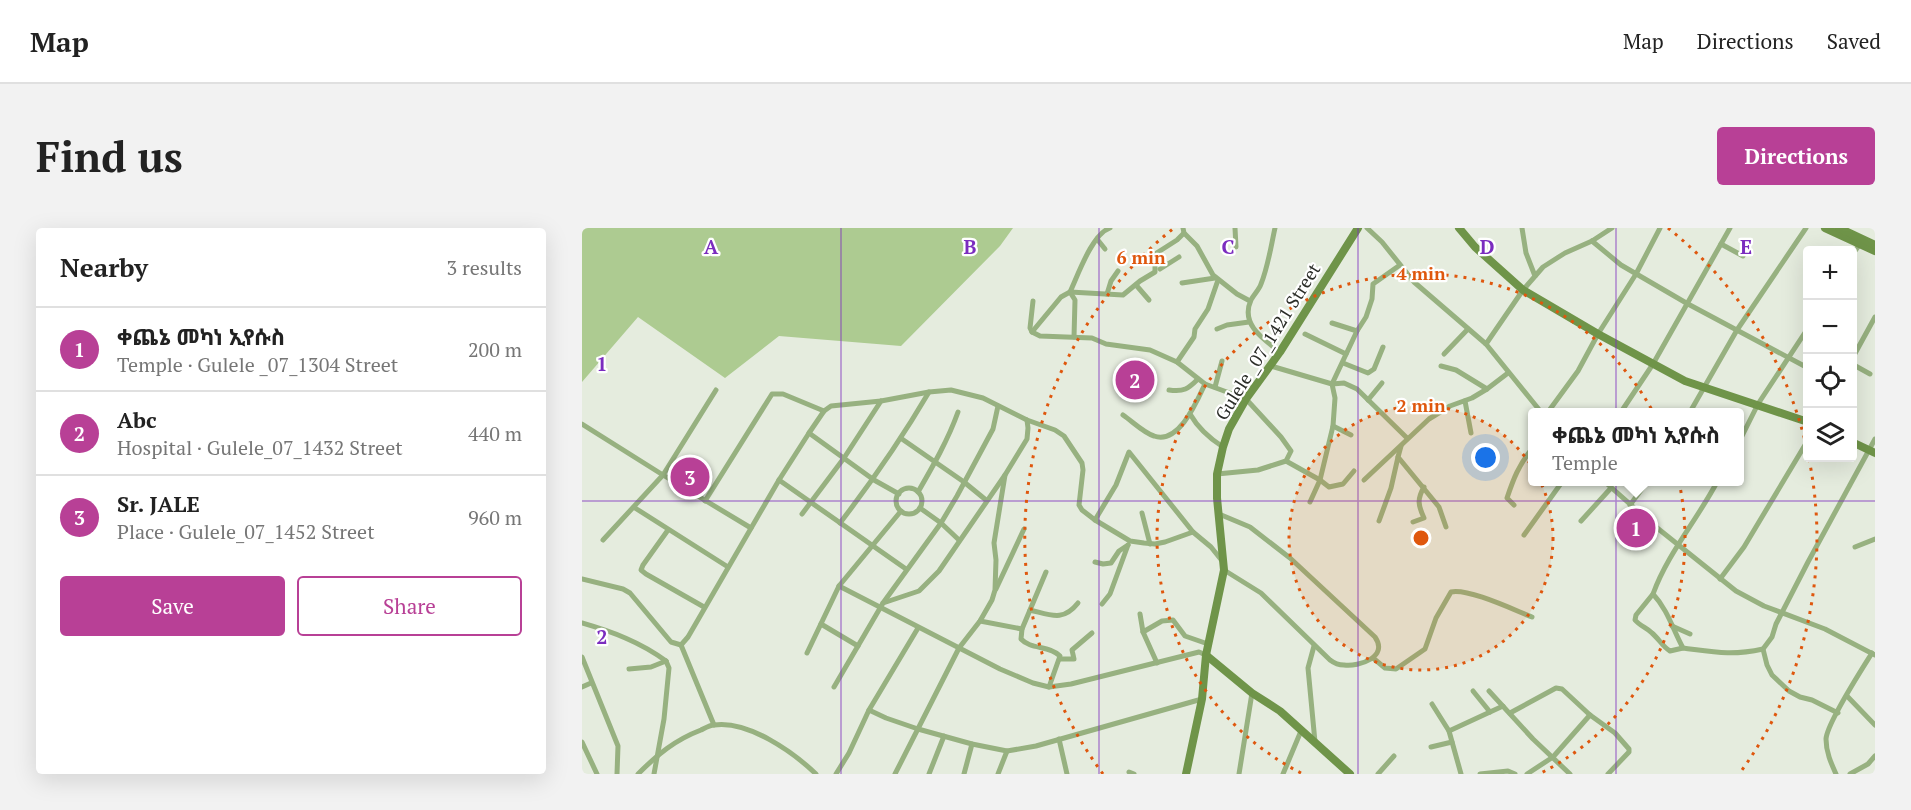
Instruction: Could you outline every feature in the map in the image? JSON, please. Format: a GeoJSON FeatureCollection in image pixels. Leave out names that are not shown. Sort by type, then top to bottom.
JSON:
{"type":"FeatureCollection","features":[{"type":"Feature","properties":{"kind":"main road","name":"Gulele _07_1421 Street"},"geometry":{"type":"LineString","coordinates":[[1186,774],[1202,699],[1206,655],[1224,566],[1217,498],[1217,474],[1223,447],[1229,429],[1246,399],[1271,366],[1358,228]]}},
{"type":"Feature","properties":{"kind":"main road"},"geometry":{"type":"LineString","coordinates":[[1459,228],[1475,247],[1523,290],[1598,334],[1685,381],[1803,421]]}},
{"type":"Feature","properties":{"kind":"main road"},"geometry":{"type":"LineString","coordinates":[[1825,228],[1875,251]]}},
{"type":"Feature","properties":{"kind":"main road"},"geometry":{"type":"LineString","coordinates":[[1839,228],[1875,245]]}},
{"type":"Feature","properties":{"kind":"main road"},"geometry":{"type":"LineString","coordinates":[[1857,444],[1872,451]]}},
{"type":"Feature","properties":{"kind":"main road"},"geometry":{"type":"LineString","coordinates":[[1206,655],[1252,693],[1280,711],[1350,774]]}},
{"type":"Feature","properties":{"kind":"street"},"geometry":{"type":"LineString","coordinates":[[1070,292],[1097,238],[1110,228]]}},
{"type":"Feature","properties":{"kind":"street"},"geometry":{"type":"LineString","coordinates":[[1235,228],[1236,247]]}},
{"type":"Feature","properties":{"kind":"street"},"geometry":{"type":"LineString","coordinates":[[1275,228],[1261,283],[1246,315],[1249,322],[1267,342],[1280,352]]}},
{"type":"Feature","properties":{"kind":"street"},"geometry":{"type":"LineString","coordinates":[[1367,228],[1382,242],[1414,282],[1486,344],[1538,408]]}},
{"type":"Feature","properties":{"kind":"street"},"geometry":{"type":"LineString","coordinates":[[1514,228],[1522,230],[1526,253],[1535,276]]}},
{"type":"Feature","properties":{"kind":"street"},"geometry":{"type":"LineString","coordinates":[[1486,344],[1523,290],[1543,267],[1554,259],[1592,241],[1602,231],[1612,228]]}},
{"type":"Feature","properties":{"kind":"street"},"geometry":{"type":"LineString","coordinates":[[1551,408],[1578,371],[1598,334],[1636,274],[1660,228]]}},
{"type":"Feature","properties":{"kind":"street"},"geometry":{"type":"LineString","coordinates":[[1624,408],[1653,364],[1730,228]]}},
{"type":"Feature","properties":{"kind":"street"},"geometry":{"type":"LineString","coordinates":[[1692,408],[1737,330],[1806,228]]}},
{"type":"Feature","properties":{"kind":"street"},"geometry":{"type":"LineString","coordinates":[[1160,268],[1155,254],[1177,240],[1183,230],[1197,246],[1217,279],[1251,301]]}},
{"type":"Feature","properties":{"kind":"street"},"geometry":{"type":"LineString","coordinates":[[1097,238],[1106,249]]}},
{"type":"Feature","properties":{"kind":"street"},"geometry":{"type":"LineString","coordinates":[[1592,241],[1614,261],[1636,274],[1803,365]]}},
{"type":"Feature","properties":{"kind":"street"},"geometry":{"type":"LineString","coordinates":[[1721,244],[1743,256]]}},
{"type":"Feature","properties":{"kind":"street"},"geometry":{"type":"LineString","coordinates":[[1857,248],[1860,244]]}},
{"type":"Feature","properties":{"kind":"street"},"geometry":{"type":"LineString","coordinates":[[1032,332],[1061,297],[1070,292],[1123,295],[1179,256]]}},
{"type":"Feature","properties":{"kind":"street"},"geometry":{"type":"LineString","coordinates":[[1310,502],[1320,480],[1333,426],[1335,398],[1332,384],[1366,317],[1373,284],[1400,265]]}},
{"type":"Feature","properties":{"kind":"street"},"geometry":{"type":"LineString","coordinates":[[1107,294],[1111,281],[1118,271]]}},
{"type":"Feature","properties":{"kind":"street"},"geometry":{"type":"LineString","coordinates":[[1182,284],[1217,279]]}},
{"type":"Feature","properties":{"kind":"street"},"geometry":{"type":"LineString","coordinates":[[1177,362],[1194,337],[1195,329],[1208,309],[1217,279]]}},
{"type":"Feature","properties":{"kind":"street"},"geometry":{"type":"LineString","coordinates":[[1136,285],[1149,300]]}},
{"type":"Feature","properties":{"kind":"street"},"geometry":{"type":"LineString","coordinates":[[1070,292],[1075,300],[1074,337]]}},
{"type":"Feature","properties":{"kind":"street"},"geometry":{"type":"LineString","coordinates":[[1033,301],[1030,328],[1032,332],[1040,336],[1092,338],[1116,346],[1150,350],[1177,362],[1205,384],[1246,399],[1281,437],[1290,451],[1286,461],[1258,470],[1217,474]]}},
{"type":"Feature","properties":{"kind":"street"},"geometry":{"type":"LineString","coordinates":[[1855,354],[1875,318]]}},
{"type":"Feature","properties":{"kind":"street"},"geometry":{"type":"LineString","coordinates":[[1217,329],[1249,322]]}},
{"type":"Feature","properties":{"kind":"street"},"geometry":{"type":"LineString","coordinates":[[1332,323],[1357,331]]}},
{"type":"Feature","properties":{"kind":"street"},"geometry":{"type":"LineString","coordinates":[[1444,354],[1468,329]]}},
{"type":"Feature","properties":{"kind":"street"},"geometry":{"type":"LineString","coordinates":[[1305,334],[1346,354]]}},
{"type":"Feature","properties":{"kind":"street"},"geometry":{"type":"LineString","coordinates":[[1744,432],[1758,404],[1803,336]]}},
{"type":"Feature","properties":{"kind":"street"},"geometry":{"type":"LineString","coordinates":[[1343,363],[1368,373],[1374,369],[1383,347]]}},
{"type":"Feature","properties":{"kind":"street"},"geometry":{"type":"LineString","coordinates":[[1215,387],[1222,361]]}},
{"type":"Feature","properties":{"kind":"street"},"geometry":{"type":"LineString","coordinates":[[1271,366],[1332,384],[1344,383],[1358,389],[1407,438]]}},
{"type":"Feature","properties":{"kind":"street"},"geometry":{"type":"LineString","coordinates":[[1441,366],[1456,370],[1488,389]]}},
{"type":"Feature","properties":{"kind":"street"},"geometry":{"type":"LineString","coordinates":[[1857,367],[1870,374]]}},
{"type":"Feature","properties":{"kind":"street"},"geometry":{"type":"LineString","coordinates":[[1364,480],[1407,438],[1436,414],[1488,389],[1508,373]]}},
{"type":"Feature","properties":{"kind":"street"},"geometry":{"type":"LineString","coordinates":[[1169,390],[1179,392],[1186,390],[1198,379]]}},
{"type":"Feature","properties":{"kind":"street"},"geometry":{"type":"LineString","coordinates":[[1368,400],[1382,383]]}},
{"type":"Feature","properties":{"kind":"street"},"geometry":{"type":"LineString","coordinates":[[1124,415],[1155,437],[1169,436],[1177,432],[1190,414],[1205,384]]}},
{"type":"Feature","properties":{"kind":"street"},"geometry":{"type":"LineString","coordinates":[[603,540],[663,475],[716,390]]}},
{"type":"Feature","properties":{"kind":"street"},"geometry":{"type":"LineString","coordinates":[[681,645],[688,637],[779,480],[809,433],[824,411],[840,404],[881,401],[951,390],[983,398],[1064,436],[1082,463],[1079,505],[1082,510],[1129,543],[1165,542],[1193,532]]}},
{"type":"Feature","properties":{"kind":"street"},"geometry":{"type":"LineString","coordinates":[[840,523],[874,480],[902,439],[929,392]]}},
{"type":"Feature","properties":{"kind":"street"},"geometry":{"type":"LineString","coordinates":[[705,501],[772,394],[783,394],[824,411]]}},
{"type":"Feature","properties":{"kind":"street"},"geometry":{"type":"LineString","coordinates":[[802,514],[844,458],[881,401]]}},
{"type":"Feature","properties":{"kind":"street"},"geometry":{"type":"LineString","coordinates":[[1465,401],[1472,433]]}},
{"type":"Feature","properties":{"kind":"street"},"geometry":{"type":"LineString","coordinates":[[834,687],[882,605],[941,523],[993,429],[998,406]]}},
{"type":"Feature","properties":{"kind":"street"},"geometry":{"type":"LineString","coordinates":[[918,492],[955,423],[958,412]]}},
{"type":"Feature","properties":{"kind":"street"},"geometry":{"type":"LineString","coordinates":[[1190,414],[1207,436],[1223,447]]}},
{"type":"Feature","properties":{"kind":"street"},"geometry":{"type":"LineString","coordinates":[[882,605],[919,591],[939,571],[1027,439],[1027,420]]}},
{"type":"Feature","properties":{"kind":"street"},"geometry":{"type":"LineString","coordinates":[[582,424],[751,528]]}},
{"type":"Feature","properties":{"kind":"street"},"geometry":{"type":"LineString","coordinates":[[1333,426],[1351,435]]}},
{"type":"Feature","properties":{"kind":"street"},"geometry":{"type":"LineString","coordinates":[[809,433],[874,480],[899,494]]}},
{"type":"Feature","properties":{"kind":"street"},"geometry":{"type":"LineString","coordinates":[[902,439],[986,500]]}},
{"type":"Feature","properties":{"kind":"street"},"geometry":{"type":"LineString","coordinates":[[1715,486],[1703,508],[1677,544],[1661,573],[1653,594],[1636,615],[1635,620],[1670,651],[1683,648],[1735,654],[1763,649],[1772,637],[1776,624],[1808,562],[1872,451],[1875,440]]}},
{"type":"Feature","properties":{"kind":"street"},"geometry":{"type":"LineString","coordinates":[[1378,521],[1391,488],[1401,446]]}},
{"type":"Feature","properties":{"kind":"street"},"geometry":{"type":"LineString","coordinates":[[1720,579],[1744,547],[1803,448]]}},
{"type":"Feature","properties":{"kind":"street"},"geometry":{"type":"LineString","coordinates":[[1095,520],[1116,485],[1129,452],[1193,532],[1211,548],[1224,566],[1262,593],[1330,660],[1340,665],[1355,665],[1377,654],[1379,649],[1375,637],[1290,558],[1250,527],[1219,514]]}},
{"type":"Feature","properties":{"kind":"street"},"geometry":{"type":"LineString","coordinates":[[1514,505],[1507,498],[1513,479],[1528,454]]}},
{"type":"Feature","properties":{"kind":"street"},"geometry":{"type":"LineString","coordinates":[[1398,457],[1439,507],[1446,527]]}},
{"type":"Feature","properties":{"kind":"street"},"geometry":{"type":"LineString","coordinates":[[1286,461],[1329,487],[1343,484],[1354,471]]}},
{"type":"Feature","properties":{"kind":"street"},"geometry":{"type":"LineString","coordinates":[[995,590],[994,543],[1005,475]]}},
{"type":"Feature","properties":{"kind":"street"},"geometry":{"type":"LineString","coordinates":[[779,480],[906,569]]}},
{"type":"Feature","properties":{"kind":"street"},"geometry":{"type":"LineString","coordinates":[[1524,535],[1559,486]]}},
{"type":"Feature","properties":{"kind":"street"},"geometry":{"type":"LineString","coordinates":[[1630,505],[1644,486]]}},
{"type":"Feature","properties":{"kind":"street"},"geometry":{"type":"LineString","coordinates":[[1413,522],[1424,518],[1418,498],[1424,487]]}},
{"type":"Feature","properties":{"kind":"street"},"geometry":{"type":"LineString","coordinates":[[1581,521],[1611,488],[1720,579],[1749,599],[1825,629],[1873,654],[1828,728],[1826,737],[1830,762],[1836,774]]}},
{"type":"Feature","properties":{"kind":"street"},"geometry":{"type":"LineString","coordinates":[[907,489],[918,492],[922,500],[920,508],[914,513],[901,511],[897,505],[899,494],[907,489]]}},
{"type":"Feature","properties":{"kind":"street"},"geometry":{"type":"LineString","coordinates":[[634,508],[728,567]]}},
{"type":"Feature","properties":{"kind":"street"},"geometry":{"type":"LineString","coordinates":[[920,508],[959,540]]}},
{"type":"Feature","properties":{"kind":"street"},"geometry":{"type":"LineString","coordinates":[[807,653],[839,586],[901,511]]}},
{"type":"Feature","properties":{"kind":"street"},"geometry":{"type":"LineString","coordinates":[[1142,513],[1150,544]]}},
{"type":"Feature","properties":{"kind":"street"},"geometry":{"type":"LineString","coordinates":[[895,774],[958,648],[980,621],[992,600],[1024,529]]}},
{"type":"Feature","properties":{"kind":"street"},"geometry":{"type":"LineString","coordinates":[[668,530],[643,565],[642,570],[704,607]]}},
{"type":"Feature","properties":{"kind":"street"},"geometry":{"type":"LineString","coordinates":[[1855,547],[1875,539]]}},
{"type":"Feature","properties":{"kind":"street"},"geometry":{"type":"LineString","coordinates":[[1095,562],[1111,563],[1119,551],[1129,543]]}},
{"type":"Feature","properties":{"kind":"street"},"geometry":{"type":"LineString","coordinates":[[1102,604],[1110,594],[1129,543]]}},
{"type":"Feature","properties":{"kind":"street"},"geometry":{"type":"LineString","coordinates":[[1046,572],[1022,628],[1022,641],[1058,653],[1060,659],[1049,687]]}},
{"type":"Feature","properties":{"kind":"street"},"geometry":{"type":"LineString","coordinates":[[582,579],[623,589],[630,593],[671,642],[681,645]]}},
{"type":"Feature","properties":{"kind":"street"},"geometry":{"type":"LineString","coordinates":[[839,586],[882,605],[918,628],[1000,669],[1049,687],[1071,684],[1199,652],[1206,655]]}},
{"type":"Feature","properties":{"kind":"street"},"geometry":{"type":"LineString","coordinates":[[1373,658],[1385,668],[1396,669],[1425,649],[1436,618],[1451,592],[1458,591],[1472,595],[1532,617]]}},
{"type":"Feature","properties":{"kind":"street"},"geometry":{"type":"LineString","coordinates":[[1653,594],[1662,604],[1683,648]]}},
{"type":"Feature","properties":{"kind":"street"},"geometry":{"type":"LineString","coordinates":[[1030,610],[1061,617],[1078,603]]}},
{"type":"Feature","properties":{"kind":"street"},"geometry":{"type":"LineString","coordinates":[[1140,614],[1143,632],[1157,663]]}},
{"type":"Feature","properties":{"kind":"street"},"geometry":{"type":"LineString","coordinates":[[1143,632],[1162,621],[1173,620],[1185,636],[1208,644]]}},
{"type":"Feature","properties":{"kind":"street"},"geometry":{"type":"LineString","coordinates":[[980,621],[1022,628]]}},
{"type":"Feature","properties":{"kind":"street"},"geometry":{"type":"LineString","coordinates":[[582,623],[626,637],[666,661],[669,668],[664,719],[654,774]]}},
{"type":"Feature","properties":{"kind":"street"},"geometry":{"type":"LineString","coordinates":[[820,624],[858,646]]}},
{"type":"Feature","properties":{"kind":"street"},"geometry":{"type":"LineString","coordinates":[[1672,626],[1690,634]]}},
{"type":"Feature","properties":{"kind":"street"},"geometry":{"type":"LineString","coordinates":[[836,774],[849,753],[869,710],[918,628]]}},
{"type":"Feature","properties":{"kind":"street"},"geometry":{"type":"LineString","coordinates":[[1060,659],[1074,659],[1072,650],[1092,633]]}},
{"type":"Feature","properties":{"kind":"street"},"geometry":{"type":"LineString","coordinates":[[681,645],[714,725]]}},
{"type":"Feature","properties":{"kind":"street"},"geometry":{"type":"LineString","coordinates":[[1314,646],[1308,668],[1315,743]]}},
{"type":"Feature","properties":{"kind":"street"},"geometry":{"type":"LineString","coordinates":[[1763,649],[1772,675],[1789,691],[1800,697],[1812,699],[1838,713]]}},
{"type":"Feature","properties":{"kind":"street"},"geometry":{"type":"LineString","coordinates":[[582,657],[618,746],[617,774]]}},
{"type":"Feature","properties":{"kind":"street"},"geometry":{"type":"LineString","coordinates":[[629,669],[651,667],[666,661]]}},
{"type":"Feature","properties":{"kind":"street"},"geometry":{"type":"LineString","coordinates":[[582,687],[591,683]]}},
{"type":"Feature","properties":{"kind":"street"},"geometry":{"type":"LineString","coordinates":[[1510,713],[1556,688],[1562,689],[1590,715],[1615,733],[1629,749],[1629,752],[1608,774]]}},
{"type":"Feature","properties":{"kind":"street"},"geometry":{"type":"LineString","coordinates":[[1473,691],[1490,712]]}},
{"type":"Feature","properties":{"kind":"street"},"geometry":{"type":"LineString","coordinates":[[1489,691],[1570,774]]}},
{"type":"Feature","properties":{"kind":"street"},"geometry":{"type":"LineString","coordinates":[[1239,774],[1252,693]]}},
{"type":"Feature","properties":{"kind":"street"},"geometry":{"type":"LineString","coordinates":[[1847,696],[1875,725]]}},
{"type":"Feature","properties":{"kind":"street"},"geometry":{"type":"LineString","coordinates":[[869,710],[918,729],[1007,751],[1023,749],[1202,699]]}},
{"type":"Feature","properties":{"kind":"street"},"geometry":{"type":"LineString","coordinates":[[1432,704],[1449,731],[1461,774]]}},
{"type":"Feature","properties":{"kind":"street"},"geometry":{"type":"LineString","coordinates":[[1449,731],[1503,706]]}},
{"type":"Feature","properties":{"kind":"street"},"geometry":{"type":"LineString","coordinates":[[1527,774],[1553,757],[1590,715]]}},
{"type":"Feature","properties":{"kind":"street"},"geometry":{"type":"LineString","coordinates":[[638,774],[658,753],[688,735],[714,725],[734,726],[766,738],[797,757],[816,774]]}},
{"type":"Feature","properties":{"kind":"street"},"geometry":{"type":"LineString","coordinates":[[1292,774],[1284,772],[1301,731]]}},
{"type":"Feature","properties":{"kind":"street"},"geometry":{"type":"LineString","coordinates":[[929,774],[944,736]]}},
{"type":"Feature","properties":{"kind":"street"},"geometry":{"type":"LineString","coordinates":[[1059,739],[1067,774]]}},
{"type":"Feature","properties":{"kind":"street"},"geometry":{"type":"LineString","coordinates":[[582,742],[597,774]]}},
{"type":"Feature","properties":{"kind":"street"},"geometry":{"type":"LineString","coordinates":[[1431,747],[1452,742]]}},
{"type":"Feature","properties":{"kind":"street"},"geometry":{"type":"LineString","coordinates":[[964,774],[972,744]]}},
{"type":"Feature","properties":{"kind":"street"},"geometry":{"type":"LineString","coordinates":[[998,774],[1007,751]]}},
{"type":"Feature","properties":{"kind":"street"},"geometry":{"type":"LineString","coordinates":[[1378,774],[1394,756]]}},
{"type":"Feature","properties":{"kind":"street"},"geometry":{"type":"LineString","coordinates":[[1850,774],[1868,764],[1875,756]]}},
{"type":"Feature","properties":{"kind":"street"},"geometry":{"type":"LineString","coordinates":[[1480,774],[1508,771],[1515,774]]}},
{"type":"Feature","properties":{"kind":"green space"},"geometry":{"type":"Polygon","coordinates":[[[582,228],[1013,228],[1000,246],[901,346],[779,336],[725,378],[638,317],[582,382],[582,228]]]}},
{"type":"Feature","properties":{"kind":"place","name":"Abc"},"geometry":{"type":"Point","coordinates":[1135,380]}},
{"type":"Feature","properties":{"kind":"place","name":"Sr. JALE"},"geometry":{"type":"Point","coordinates":[690,477]}},
{"type":"Feature","properties":{"kind":"place","name":"ቀጨኔ መካነ ኢየሱስ"},"geometry":{"type":"Point","coordinates":[1636,528]}}]}
